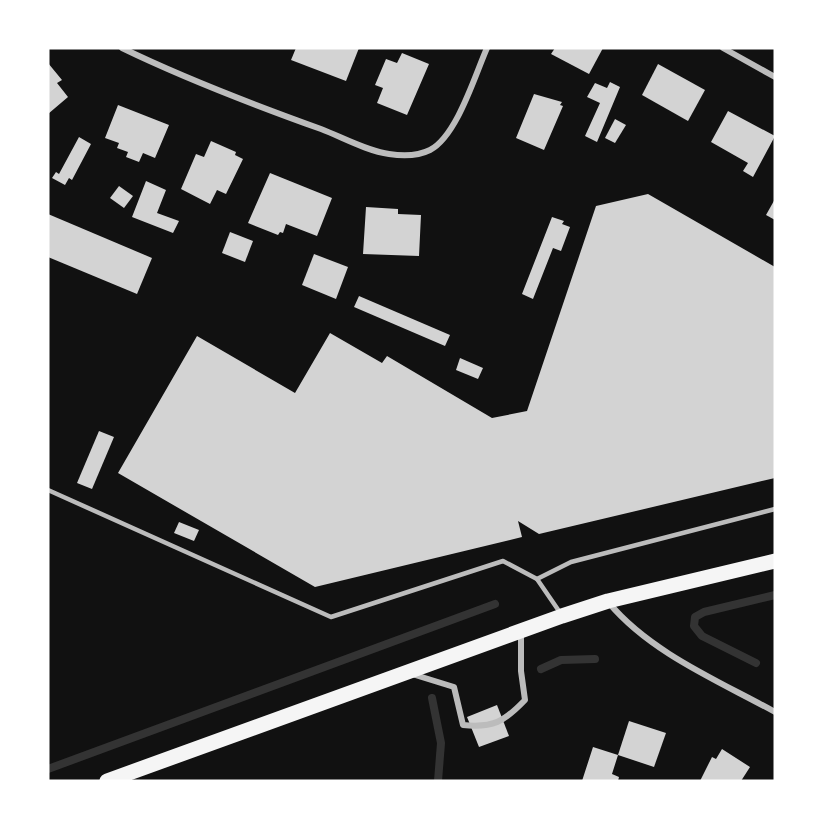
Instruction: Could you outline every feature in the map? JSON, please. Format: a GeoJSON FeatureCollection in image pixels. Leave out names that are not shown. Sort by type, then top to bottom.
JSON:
{"type":"FeatureCollection","features":[{"type":"Feature","properties":{"kind":"main road"},"geometry":{"type":"LineString","coordinates":[[107,781],[562,616],[608,602],[775,561]]}},
{"type":"Feature","properties":{"kind":"street"},"geometry":{"type":"LineString","coordinates":[[122,48],[155,64],[367,147],[387,154],[410,155],[430,150],[445,136],[460,112],[487,48]]}},
{"type":"Feature","properties":{"kind":"street"},"geometry":{"type":"LineString","coordinates":[[723,48],[775,77]]}},
{"type":"Feature","properties":{"kind":"street"},"geometry":{"type":"LineString","coordinates":[[608,602],[626,623],[668,652],[775,712]]}},
{"type":"Feature","properties":{"kind":"street"},"geometry":{"type":"LineString","coordinates":[[403,672],[454,687],[463,725],[485,727],[508,718],[525,700],[521,671],[521,630]]}},
{"type":"Feature","properties":{"kind":"lane"},"geometry":{"type":"LineString","coordinates":[[48,490],[331,617],[503,561],[537,579],[562,616]]}},
{"type":"Feature","properties":{"kind":"lane"},"geometry":{"type":"LineString","coordinates":[[537,579],[571,562],[775,509]]}},
{"type":"Feature","properties":{"kind":"building"},"geometry":{"type":"Polygon","coordinates":[[[296,48],[359,48],[346,81],[291,60],[296,48]]]}},
{"type":"Feature","properties":{"kind":"building"},"geometry":{"type":"Polygon","coordinates":[[[555,48],[603,48],[589,74],[551,54],[555,48]]]}},
{"type":"Feature","properties":{"kind":"building"},"geometry":{"type":"Polygon","coordinates":[[[402,53],[429,64],[407,115],[377,103],[383,88],[375,85],[386,59],[397,63],[402,53]]]}},
{"type":"Feature","properties":{"kind":"building"},"geometry":{"type":"Polygon","coordinates":[[[48,63],[62,80],[57,83],[68,97],[48,114],[48,63]]]}},
{"type":"Feature","properties":{"kind":"building"},"geometry":{"type":"Polygon","coordinates":[[[658,64],[705,90],[688,121],[642,95],[658,64]]]}},
{"type":"Feature","properties":{"kind":"building"},"geometry":{"type":"Polygon","coordinates":[[[610,82],[620,87],[597,142],[585,136],[600,103],[587,97],[595,83],[607,88],[610,82]]]}},
{"type":"Feature","properties":{"kind":"building"},"geometry":{"type":"Polygon","coordinates":[[[534,94],[562,102],[560,105],[563,106],[544,150],[516,138],[534,94]]]}},
{"type":"Feature","properties":{"kind":"building"},"geometry":{"type":"Polygon","coordinates":[[[118,105],[169,125],[155,158],[143,153],[139,162],[126,157],[128,152],[117,148],[119,143],[105,138],[118,105]]]}},
{"type":"Feature","properties":{"kind":"building"},"geometry":{"type":"Polygon","coordinates":[[[728,111],[775,136],[753,177],[743,171],[748,163],[711,142],[728,111]]]}},
{"type":"Feature","properties":{"kind":"building"},"geometry":{"type":"Polygon","coordinates":[[[615,119],[626,125],[615,143],[605,138],[615,119]]]}},
{"type":"Feature","properties":{"kind":"building"},"geometry":{"type":"Polygon","coordinates":[[[79,137],[91,144],[72,180],[69,178],[65,185],[52,178],[56,172],[59,174],[79,137]]]}},
{"type":"Feature","properties":{"kind":"building"},"geometry":{"type":"Polygon","coordinates":[[[211,141],[236,152],[235,155],[243,159],[226,194],[217,190],[210,204],[181,189],[196,154],[204,157],[211,141]]]}},
{"type":"Feature","properties":{"kind":"building"},"geometry":{"type":"Polygon","coordinates":[[[270,173],[332,198],[317,236],[286,224],[283,233],[280,232],[278,235],[248,223],[270,173]]]}},
{"type":"Feature","properties":{"kind":"building"},"geometry":{"type":"Polygon","coordinates":[[[146,181],[166,190],[157,213],[179,221],[173,233],[132,217],[146,181]]]}},
{"type":"Feature","properties":{"kind":"building"},"geometry":{"type":"Polygon","coordinates":[[[119,186],[133,196],[124,208],[110,198],[119,186]]]}},
{"type":"Feature","properties":{"kind":"building"},"geometry":{"type":"Polygon","coordinates":[[[648,194],[775,267],[775,478],[539,534],[518,521],[522,537],[315,587],[118,473],[197,336],[295,393],[330,333],[382,363],[387,356],[492,418],[527,411],[596,206],[648,194]]]}},
{"type":"Feature","properties":{"kind":"building"},"geometry":{"type":"Polygon","coordinates":[[[775,199],[775,220],[766,215],[775,199]]]}},
{"type":"Feature","properties":{"kind":"building"},"geometry":{"type":"Polygon","coordinates":[[[366,207],[398,209],[398,214],[421,215],[419,256],[363,254],[366,207]]]}},
{"type":"Feature","properties":{"kind":"building"},"geometry":{"type":"Polygon","coordinates":[[[48,214],[152,258],[137,294],[48,257],[48,214]]]}},
{"type":"Feature","properties":{"kind":"building"},"geometry":{"type":"Polygon","coordinates":[[[552,217],[564,221],[562,224],[570,227],[561,251],[553,248],[533,299],[522,294],[552,217]]]}},
{"type":"Feature","properties":{"kind":"building"},"geometry":{"type":"Polygon","coordinates":[[[230,232],[253,241],[245,262],[222,253],[230,232]]]}},
{"type":"Feature","properties":{"kind":"building"},"geometry":{"type":"Polygon","coordinates":[[[314,254],[348,267],[336,299],[302,285],[314,254]]]}},
{"type":"Feature","properties":{"kind":"building"},"geometry":{"type":"Polygon","coordinates":[[[359,296],[450,335],[445,346],[354,307],[359,296]]]}},
{"type":"Feature","properties":{"kind":"building"},"geometry":{"type":"Polygon","coordinates":[[[460,358],[483,368],[478,379],[456,370],[460,358]]]}},
{"type":"Feature","properties":{"kind":"building"},"geometry":{"type":"Polygon","coordinates":[[[99,431],[114,437],[92,489],[77,483],[99,431]]]}},
{"type":"Feature","properties":{"kind":"building"},"geometry":{"type":"Polygon","coordinates":[[[179,522],[199,530],[194,541],[174,533],[179,522]]]}},
{"type":"Feature","properties":{"kind":"building"},"geometry":{"type":"Polygon","coordinates":[[[497,705],[509,736],[479,747],[467,717],[497,705]]]}},
{"type":"Feature","properties":{"kind":"building"},"geometry":{"type":"Polygon","coordinates":[[[629,721],[666,733],[654,767],[618,755],[629,721]]]}},
{"type":"Feature","properties":{"kind":"building"},"geometry":{"type":"Polygon","coordinates":[[[593,747],[618,755],[612,774],[619,777],[618,781],[582,781],[593,747]]]}},
{"type":"Feature","properties":{"kind":"building"},"geometry":{"type":"Polygon","coordinates":[[[722,749],[750,767],[741,781],[700,781],[712,757],[716,759],[722,749]]]}},
{"type":"Feature","properties":{"kind":"waterway"},"geometry":{"type":"LineString","coordinates":[[756,663],[702,636],[694,626],[695,617],[704,612],[775,595]]}},
{"type":"Feature","properties":{"kind":"waterway"},"geometry":{"type":"LineString","coordinates":[[48,769],[495,604]]}},
{"type":"Feature","properties":{"kind":"waterway"},"geometry":{"type":"LineString","coordinates":[[541,669],[561,660],[595,659]]}},
{"type":"Feature","properties":{"kind":"waterway"},"geometry":{"type":"LineString","coordinates":[[432,698],[441,743],[438,781]]}}]}
